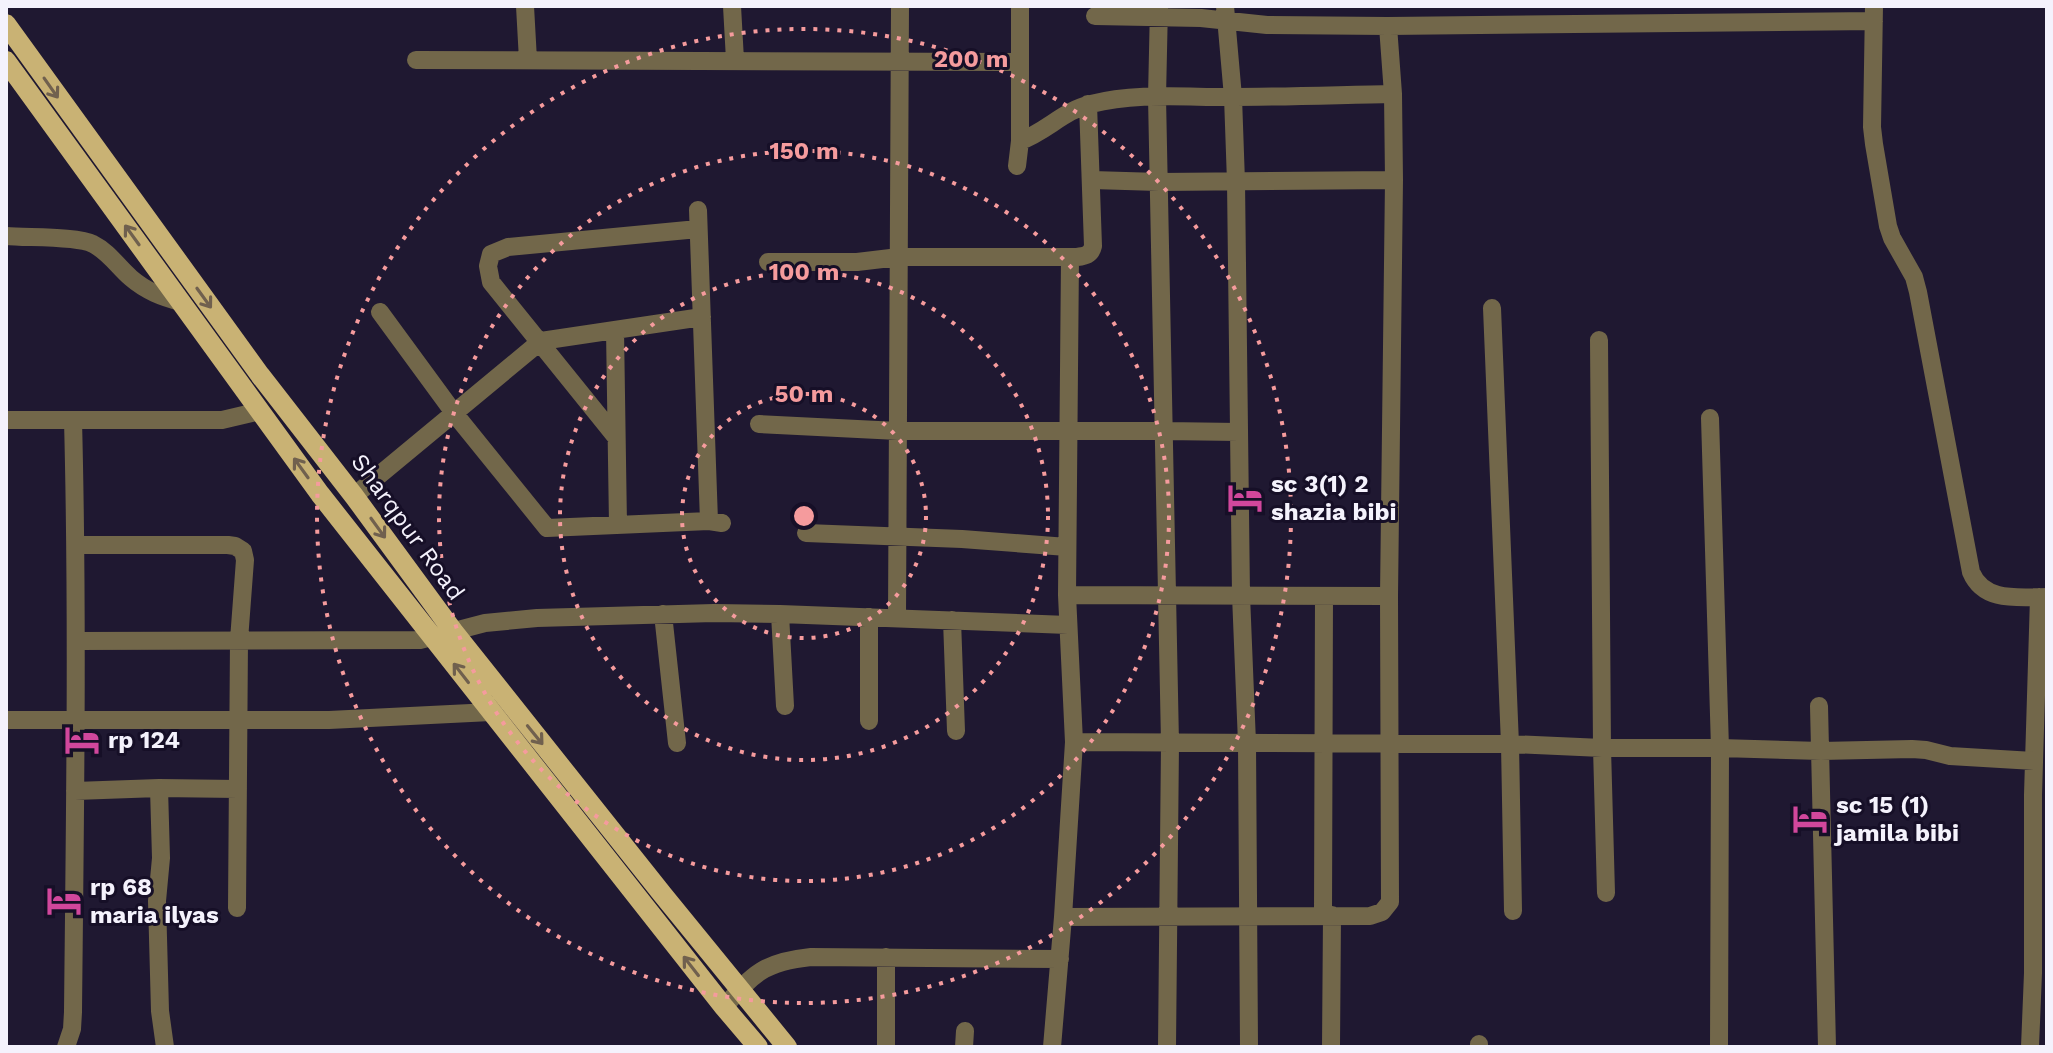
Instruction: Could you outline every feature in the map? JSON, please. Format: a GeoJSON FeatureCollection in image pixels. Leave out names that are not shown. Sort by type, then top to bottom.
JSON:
{"type":"FeatureCollection","features":[{"type":"Feature","properties":{"kind":"main road","name":"Sharqpur Road"},"geometry":{"type":"LineString","coordinates":[[6,24],[260,375],[453,631],[787,1047]]}},
{"type":"Feature","properties":{"kind":"main road","name":"Sharqpur Road"},"geometry":{"type":"LineString","coordinates":[[6,61],[320,494],[758,1047]]}},
{"type":"Feature","properties":{"kind":"street"},"geometry":{"type":"LineString","coordinates":[[525,6],[528,60]]}},
{"type":"Feature","properties":{"kind":"street"},"geometry":{"type":"LineString","coordinates":[[732,6],[735,60]]}},
{"type":"Feature","properties":{"kind":"street"},"geometry":{"type":"LineString","coordinates":[[897,618],[900,6]]}},
{"type":"Feature","properties":{"kind":"street"},"geometry":{"type":"LineString","coordinates":[[1017,166],[1020,141],[1020,6]]}},
{"type":"Feature","properties":{"kind":"street"},"geometry":{"type":"LineString","coordinates":[[1159,12],[1157,97],[1170,743],[1167,1047]]}},
{"type":"Feature","properties":{"kind":"street"},"geometry":{"type":"LineString","coordinates":[[1095,16],[1159,12],[1225,13],[1267,25],[1388,26],[1874,14],[1872,127],[1886,213],[1892,238],[1907,262],[1918,292],[1971,572],[1978,585],[1990,593],[2043,597],[2033,795],[2030,1047]]}},
{"type":"Feature","properties":{"kind":"street"},"geometry":{"type":"LineString","coordinates":[[1225,13],[1233,97],[1236,182],[1241,595],[1247,743],[1249,1047]]}},
{"type":"Feature","properties":{"kind":"street"},"geometry":{"type":"LineString","coordinates":[[1063,917],[1377,915],[1386,910],[1390,902],[1389,596],[1394,180],[1388,26]]}},
{"type":"Feature","properties":{"kind":"street"},"geometry":{"type":"LineString","coordinates":[[416,60],[1020,62]]}},
{"type":"Feature","properties":{"kind":"street"},"geometry":{"type":"LineString","coordinates":[[1020,141],[1032,137],[1070,110],[1111,100],[1393,94]]}},
{"type":"Feature","properties":{"kind":"street"},"geometry":{"type":"LineString","coordinates":[[768,262],[1087,255],[1092,250],[1088,104]]}},
{"type":"Feature","properties":{"kind":"street"},"geometry":{"type":"LineString","coordinates":[[1092,180],[1394,180]]}},
{"type":"Feature","properties":{"kind":"street"},"geometry":{"type":"LineString","coordinates":[[380,312],[454,413],[547,528],[716,522],[698,210]]}},
{"type":"Feature","properties":{"kind":"street"},"geometry":{"type":"LineString","coordinates":[[616,437],[491,282],[488,266],[491,254],[508,247],[698,229]]}},
{"type":"Feature","properties":{"kind":"street"},"geometry":{"type":"LineString","coordinates":[[6,236],[88,242],[106,253],[147,290],[181,302]]}},
{"type":"Feature","properties":{"kind":"street"},"geometry":{"type":"LineString","coordinates":[[1052,1047],[1074,742],[1067,595],[1070,257]]}},
{"type":"Feature","properties":{"kind":"street"},"geometry":{"type":"LineString","coordinates":[[1492,308],[1510,744],[1513,911]]}},
{"type":"Feature","properties":{"kind":"street"},"geometry":{"type":"LineString","coordinates":[[354,496],[541,341],[702,317]]}},
{"type":"Feature","properties":{"kind":"street"},"geometry":{"type":"LineString","coordinates":[[615,330],[618,525]]}},
{"type":"Feature","properties":{"kind":"street"},"geometry":{"type":"LineString","coordinates":[[1599,340],[1606,893]]}},
{"type":"Feature","properties":{"kind":"street"},"geometry":{"type":"LineString","coordinates":[[6,420],[222,420],[260,411]]}},
{"type":"Feature","properties":{"kind":"street"},"geometry":{"type":"LineString","coordinates":[[1710,418],[1720,748],[1719,1047]]}},
{"type":"Feature","properties":{"kind":"street"},"geometry":{"type":"LineString","coordinates":[[66,1047],[73,1012],[76,545],[73,420]]}},
{"type":"Feature","properties":{"kind":"street"},"geometry":{"type":"LineString","coordinates":[[759,424],[898,431],[1239,432]]}},
{"type":"Feature","properties":{"kind":"street"},"geometry":{"type":"LineString","coordinates":[[806,533],[1067,547]]}},
{"type":"Feature","properties":{"kind":"street"},"geometry":{"type":"LineString","coordinates":[[76,545],[228,545],[241,548],[245,560],[239,640],[237,908]]}},
{"type":"Feature","properties":{"kind":"street"},"geometry":{"type":"LineString","coordinates":[[1067,595],[1389,596]]}},
{"type":"Feature","properties":{"kind":"street"},"geometry":{"type":"LineString","coordinates":[[1324,596],[1331,1047]]}},
{"type":"Feature","properties":{"kind":"street"},"geometry":{"type":"LineString","coordinates":[[76,641],[407,640],[485,623],[663,614],[780,614],[1068,625]]}},
{"type":"Feature","properties":{"kind":"street"},"geometry":{"type":"LineString","coordinates":[[663,614],[677,743]]}},
{"type":"Feature","properties":{"kind":"street"},"geometry":{"type":"LineString","coordinates":[[780,614],[785,706]]}},
{"type":"Feature","properties":{"kind":"street"},"geometry":{"type":"LineString","coordinates":[[869,617],[869,721]]}},
{"type":"Feature","properties":{"kind":"street"},"geometry":{"type":"LineString","coordinates":[[952,620],[956,731]]}},
{"type":"Feature","properties":{"kind":"street"},"geometry":{"type":"LineString","coordinates":[[1819,706],[1827,1047]]}},
{"type":"Feature","properties":{"kind":"street"},"geometry":{"type":"LineString","coordinates":[[6,720],[329,720],[491,712]]}},
{"type":"Feature","properties":{"kind":"street"},"geometry":{"type":"LineString","coordinates":[[1074,742],[1510,744],[1821,751],[1912,749],[1950,756],[2034,761]]}},
{"type":"Feature","properties":{"kind":"street"},"geometry":{"type":"LineString","coordinates":[[2009,759],[2025,777],[2033,795]]}},
{"type":"Feature","properties":{"kind":"street"},"geometry":{"type":"LineString","coordinates":[[159,788],[161,858],[157,901],[160,1011],[165,1047]]}},
{"type":"Feature","properties":{"kind":"street"},"geometry":{"type":"LineString","coordinates":[[75,791],[238,789]]}},
{"type":"Feature","properties":{"kind":"street"},"geometry":{"type":"LineString","coordinates":[[724,1007],[748,979],[765,968],[778,962],[811,957],[1060,959]]}},
{"type":"Feature","properties":{"kind":"street"},"geometry":{"type":"LineString","coordinates":[[886,957],[886,1047]]}},
{"type":"Feature","properties":{"kind":"place","name":"sc 3(1) 2 shazia bibi"},"geometry":{"type":"Point","coordinates":[1245,498]}},
{"type":"Feature","properties":{"kind":"place","name":"rp 124"},"geometry":{"type":"Point","coordinates":[82,740]}},
{"type":"Feature","properties":{"kind":"place","name":"sc 15 (1) jamila bibi"},"geometry":{"type":"Point","coordinates":[1810,819]}},
{"type":"Feature","properties":{"kind":"place","name":"rp 68 maria ilyas"},"geometry":{"type":"Point","coordinates":[64,901]}}]}
